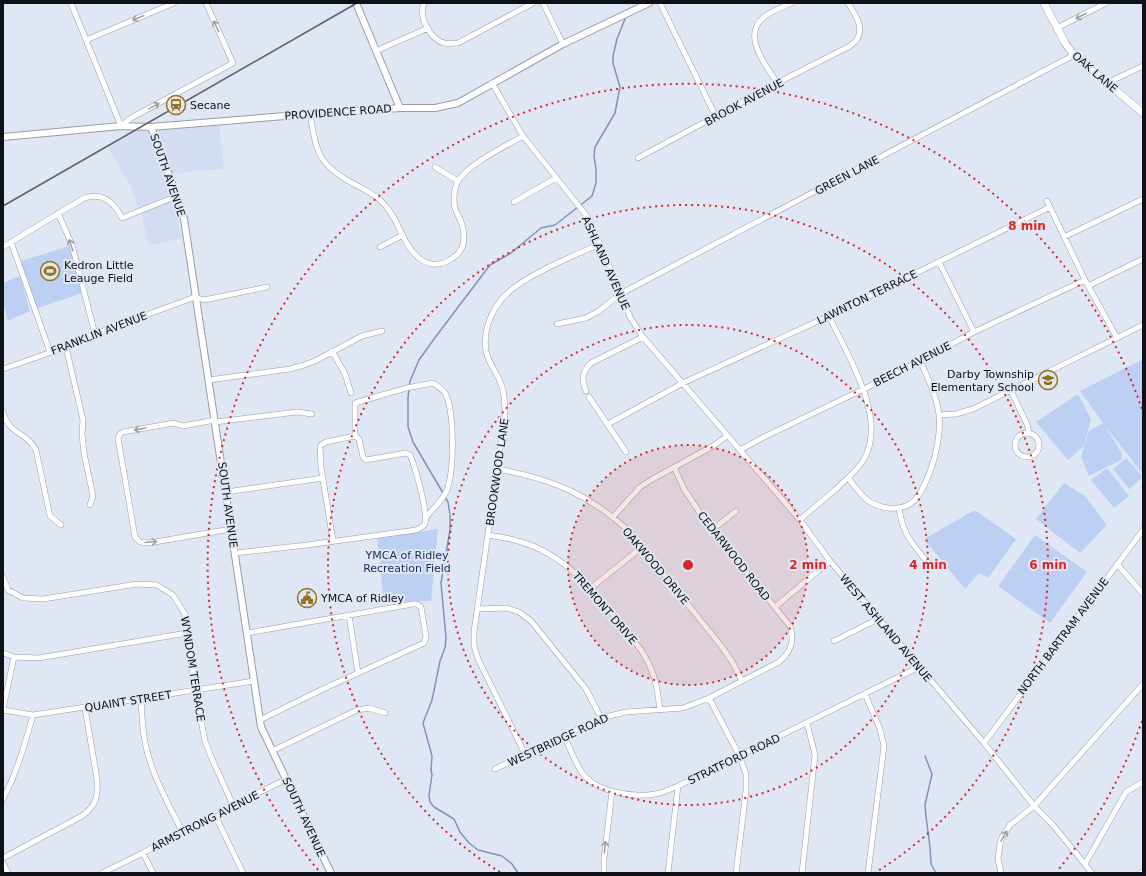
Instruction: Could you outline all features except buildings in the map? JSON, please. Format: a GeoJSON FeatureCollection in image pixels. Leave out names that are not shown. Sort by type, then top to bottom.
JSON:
{"type":"FeatureCollection","features":[{"type":"Feature","properties":{"kind":"main road","name":"OAK LANE"},"geometry":{"type":"LineString","coordinates":[[1044,3],[1057,28],[1074,55],[1143,113]]}},
{"type":"Feature","properties":{"kind":"street"},"geometry":{"type":"LineString","coordinates":[[71,3],[121,126],[131,118],[233,63],[206,3]]}},
{"type":"Feature","properties":{"kind":"street"},"geometry":{"type":"LineString","coordinates":[[86,40],[174,3]]}},
{"type":"Feature","properties":{"kind":"street"},"geometry":{"type":"LineString","coordinates":[[356,3],[400,108]]}},
{"type":"Feature","properties":{"kind":"street"},"geometry":{"type":"LineString","coordinates":[[424,3],[423,15],[428,28],[434,37],[444,43],[458,43],[533,3]]}},
{"type":"Feature","properties":{"kind":"street"},"geometry":{"type":"LineString","coordinates":[[543,3],[563,44]]}},
{"type":"Feature","properties":{"kind":"street","name":"PROVIDENCE ROAD"},"geometry":{"type":"LineString","coordinates":[[3,136],[121,126],[151,127],[310,114],[400,108],[435,108],[458,103],[563,44],[649,3]]}},
{"type":"Feature","properties":{"kind":"street"},"geometry":{"type":"LineString","coordinates":[[660,3],[716,116]]}},
{"type":"Feature","properties":{"kind":"street"},"geometry":{"type":"LineString","coordinates":[[777,84],[756,48],[754,37],[756,27],[764,17],[792,3]]}},
{"type":"Feature","properties":{"kind":"street","name":"BROOK AVENUE"},"geometry":{"type":"LineString","coordinates":[[638,158],[850,46],[858,39],[860,29],[848,3]]}},
{"type":"Feature","properties":{"kind":"street"},"geometry":{"type":"LineString","coordinates":[[1057,28],[1106,3]]}},
{"type":"Feature","properties":{"kind":"street"},"geometry":{"type":"LineString","coordinates":[[376,51],[428,28]]}},
{"type":"Feature","properties":{"kind":"street","name":"GREEN LANE"},"geometry":{"type":"LineString","coordinates":[[557,324],[586,318],[599,311],[620,294],[1074,55]]}},
{"type":"Feature","properties":{"kind":"street"},"geometry":{"type":"LineString","coordinates":[[1107,83],[1143,66]]}},
{"type":"Feature","properties":{"kind":"street","name":"ASHLAND AVENUE"},"geometry":{"type":"LineString","coordinates":[[492,83],[523,136],[586,215],[600,244],[630,317],[643,337],[667,364]]}},
{"type":"Feature","properties":{"kind":"street"},"geometry":{"type":"LineString","coordinates":[[310,114],[315,144],[327,166],[338,175],[382,201],[393,215],[413,252],[428,264],[439,265],[449,261],[458,254],[463,244],[464,231],[455,209],[454,195],[458,181],[476,164],[523,136]]}},
{"type":"Feature","properties":{"kind":"street","name":"SOUTH AVENUE"},"geometry":{"type":"LineString","coordinates":[[151,127],[184,219],[261,727],[331,873]]}},
{"type":"Feature","properties":{"kind":"street"},"geometry":{"type":"LineString","coordinates":[[435,167],[458,181]]}},
{"type":"Feature","properties":{"kind":"street"},"geometry":{"type":"LineString","coordinates":[[514,202],[556,178]]}},
{"type":"Feature","properties":{"kind":"street"},"geometry":{"type":"LineString","coordinates":[[3,247],[79,200],[91,196],[102,198],[111,202],[122,218],[146,210],[177,196]]}},
{"type":"Feature","properties":{"kind":"street"},"geometry":{"type":"LineString","coordinates":[[1064,237],[1143,199]]}},
{"type":"Feature","properties":{"kind":"street"},"geometry":{"type":"LineString","coordinates":[[1047,201],[1088,286],[1117,338]]}},
{"type":"Feature","properties":{"kind":"street","name":"LAWNTON TERRACE"},"geometry":{"type":"LineString","coordinates":[[608,424],[683,384],[829,316],[1050,207]]}},
{"type":"Feature","properties":{"kind":"street"},"geometry":{"type":"LineString","coordinates":[[58,213],[72,245],[95,334]]}},
{"type":"Feature","properties":{"kind":"street"},"geometry":{"type":"LineString","coordinates":[[380,247],[403,235]]}},
{"type":"Feature","properties":{"kind":"street"},"geometry":{"type":"LineString","coordinates":[[11,242],[50,352]]}},
{"type":"Feature","properties":{"kind":"street","name":"BROOKWOOD LANE"},"geometry":{"type":"LineString","coordinates":[[525,754],[475,652],[473,639],[505,414],[505,397],[501,383],[489,363],[486,349],[486,333],[489,319],[500,302],[513,288],[529,278],[600,244]]}},
{"type":"Feature","properties":{"kind":"street"},"geometry":{"type":"LineString","coordinates":[[1088,286],[1143,259]]}},
{"type":"Feature","properties":{"kind":"street"},"geometry":{"type":"LineString","coordinates":[[939,262],[974,332]]}},
{"type":"Feature","properties":{"kind":"street","name":"BEECH AVENUE"},"geometry":{"type":"LineString","coordinates":[[740,450],[769,434],[864,389],[974,332],[1085,280]]}},
{"type":"Feature","properties":{"kind":"street"},"geometry":{"type":"LineString","coordinates":[[195,297],[204,300],[267,287]]}},
{"type":"Feature","properties":{"kind":"street","name":"FRANKLIN AVENUE"},"geometry":{"type":"LineString","coordinates":[[3,369],[66,347],[95,334],[195,297]]}},
{"type":"Feature","properties":{"kind":"street"},"geometry":{"type":"LineString","coordinates":[[800,520],[848,478],[862,462],[869,448],[870,441],[871,417],[864,389],[829,316]]}},
{"type":"Feature","properties":{"kind":"street"},"geometry":{"type":"LineString","coordinates":[[939,415],[964,412],[973,409],[1143,325]]}},
{"type":"Feature","properties":{"kind":"street"},"geometry":{"type":"LineString","coordinates":[[209,380],[290,369],[304,365],[315,361],[362,336],[382,330]]}},
{"type":"Feature","properties":{"kind":"street"},"geometry":{"type":"LineString","coordinates":[[586,391],[582,383],[582,377],[591,363],[643,337]]}},
{"type":"Feature","properties":{"kind":"street"},"geometry":{"type":"LineString","coordinates":[[66,347],[83,420],[82,434],[84,453],[92,496],[90,505]]}},
{"type":"Feature","properties":{"kind":"street"},"geometry":{"type":"LineString","coordinates":[[332,351],[345,374],[351,393]]}},
{"type":"Feature","properties":{"kind":"street"},"geometry":{"type":"LineString","coordinates":[[848,478],[866,500],[880,506],[899,509],[908,506],[915,501],[923,490],[934,463],[938,442],[939,415],[932,389],[920,360]]}},
{"type":"Feature","properties":{"kind":"street","name":"WEST ASHLAND AVENUE"},"geometry":{"type":"LineString","coordinates":[[667,364],[800,520],[830,561],[984,743],[1034,806],[1092,873]]}},
{"type":"Feature","properties":{"kind":"street"},"geometry":{"type":"LineString","coordinates":[[235,553],[416,530],[422,527],[425,524],[426,516],[419,482],[410,455],[406,453],[366,460],[363,457],[359,438],[356,436],[355,403],[409,387],[433,383],[445,391],[450,407],[453,455],[452,469],[446,492],[426,516]]}},
{"type":"Feature","properties":{"kind":"street"},"geometry":{"type":"LineString","coordinates":[[1011,391],[1027,424],[1029,433],[1037,438],[1040,446],[1039,450],[1028,458],[1019,455],[1015,447],[1018,438],[1022,434],[1029,433]]}},
{"type":"Feature","properties":{"kind":"street"},"geometry":{"type":"LineString","coordinates":[[589,397],[626,452]]}},
{"type":"Feature","properties":{"kind":"street"},"geometry":{"type":"LineString","coordinates":[[3,412],[8,426],[32,443],[36,450],[50,516],[61,526]]}},
{"type":"Feature","properties":{"kind":"street"},"geometry":{"type":"LineString","coordinates":[[231,529],[149,543],[140,542],[135,537],[118,438],[120,434],[123,432],[174,423],[183,426],[297,412],[312,414]]}},
{"type":"Feature","properties":{"kind":"street"},"geometry":{"type":"LineString","coordinates":[[333,541],[323,478],[320,446],[326,442],[356,436]]}},
{"type":"Feature","properties":{"kind":"street"},"geometry":{"type":"LineString","coordinates":[[613,517],[640,488],[674,467],[713,446],[727,436]]}},
{"type":"Feature","properties":{"kind":"street","name":"CEDARWOOD ROAD"},"geometry":{"type":"LineString","coordinates":[[674,467],[684,488],[712,530],[790,626],[793,636],[792,643]]}},
{"type":"Feature","properties":{"kind":"street","name":"OAKWOOD DRIVE"},"geometry":{"type":"LineString","coordinates":[[498,469],[538,478],[562,486],[589,500],[613,517],[630,532],[722,647],[733,663],[742,681]]}},
{"type":"Feature","properties":{"kind":"street"},"geometry":{"type":"LineString","coordinates":[[226,492],[323,478]]}},
{"type":"Feature","properties":{"kind":"street"},"geometry":{"type":"LineString","coordinates":[[899,509],[901,523],[906,535],[924,558]]}},
{"type":"Feature","properties":{"kind":"street"},"geometry":{"type":"LineString","coordinates":[[712,530],[736,511]]}},
{"type":"Feature","properties":{"kind":"street","name":"NORTH BARTRAM AVENUE"},"geometry":{"type":"LineString","coordinates":[[984,743],[1143,530]]}},
{"type":"Feature","properties":{"kind":"street","name":"TREMONT DRIVE"},"geometry":{"type":"LineString","coordinates":[[488,535],[519,541],[540,549],[572,570],[591,588],[641,650],[648,661],[657,685],[660,710]]}},
{"type":"Feature","properties":{"kind":"street"},"geometry":{"type":"LineString","coordinates":[[591,588],[642,547]]}},
{"type":"Feature","properties":{"kind":"street"},"geometry":{"type":"LineString","coordinates":[[774,607],[830,561]]}},
{"type":"Feature","properties":{"kind":"street"},"geometry":{"type":"LineString","coordinates":[[1117,564],[1143,594]]}},
{"type":"Feature","properties":{"kind":"street","name":"WYNDOM TERRACE"},"geometry":{"type":"LineString","coordinates":[[3,577],[8,590],[23,598],[42,599],[137,584],[157,585],[173,595],[185,614],[195,690],[205,741],[233,805]]}},
{"type":"Feature","properties":{"kind":"street"},"geometry":{"type":"LineString","coordinates":[[246,633],[417,604],[421,607],[426,636],[424,643],[260,720]]}},
{"type":"Feature","properties":{"kind":"street"},"geometry":{"type":"LineString","coordinates":[[477,609],[507,608],[519,612],[531,621],[586,689],[601,718]]}},
{"type":"Feature","properties":{"kind":"street"},"geometry":{"type":"LineString","coordinates":[[349,615],[358,673]]}},
{"type":"Feature","properties":{"kind":"street"},"geometry":{"type":"LineString","coordinates":[[834,641],[878,619]]}},
{"type":"Feature","properties":{"kind":"street"},"geometry":{"type":"LineString","coordinates":[[3,653],[14,657],[39,658],[187,633]]}},
{"type":"Feature","properties":{"kind":"street","name":"WESTBRIDGE ROAD"},"geometry":{"type":"LineString","coordinates":[[496,769],[601,718],[626,712],[682,708],[709,698],[779,662],[788,653],[792,643]]}},
{"type":"Feature","properties":{"kind":"street"},"geometry":{"type":"LineString","coordinates":[[3,710],[14,657]]}},
{"type":"Feature","properties":{"kind":"street","name":"STRATFORD ROAD"},"geometry":{"type":"LineString","coordinates":[[564,736],[579,768],[584,775],[594,783],[612,791],[633,795],[655,794],[678,786],[919,668]]}},
{"type":"Feature","properties":{"kind":"street","name":"QUAINT STREET"},"geometry":{"type":"LineString","coordinates":[[3,710],[33,715],[254,681]]}},
{"type":"Feature","properties":{"kind":"street"},"geometry":{"type":"LineString","coordinates":[[1001,873],[998,860],[1000,844],[1002,837],[1010,825],[1034,806],[1143,684]]}},
{"type":"Feature","properties":{"kind":"street"},"geometry":{"type":"LineString","coordinates":[[865,694],[880,729],[884,746],[868,873]]}},
{"type":"Feature","properties":{"kind":"street"},"geometry":{"type":"LineString","coordinates":[[709,698],[739,755],[745,770],[746,783],[736,873]]}},
{"type":"Feature","properties":{"kind":"street"},"geometry":{"type":"LineString","coordinates":[[141,699],[144,741],[150,762],[157,781],[182,831]]}},
{"type":"Feature","properties":{"kind":"street"},"geometry":{"type":"LineString","coordinates":[[3,858],[91,810],[96,800],[98,789],[84,708]]}},
{"type":"Feature","properties":{"kind":"street"},"geometry":{"type":"LineString","coordinates":[[272,751],[357,710],[369,708],[385,713]]}},
{"type":"Feature","properties":{"kind":"street"},"geometry":{"type":"LineString","coordinates":[[3,799],[22,754],[33,715]]}},
{"type":"Feature","properties":{"kind":"street"},"geometry":{"type":"LineString","coordinates":[[802,873],[815,755],[807,723]]}},
{"type":"Feature","properties":{"kind":"street","name":"ARMSTRONG AVENUE"},"geometry":{"type":"LineString","coordinates":[[102,873],[143,853],[182,831],[216,817],[233,805],[287,779]]}},
{"type":"Feature","properties":{"kind":"street"},"geometry":{"type":"LineString","coordinates":[[1085,864],[1126,792],[1143,782]]}},
{"type":"Feature","properties":{"kind":"street"},"geometry":{"type":"LineString","coordinates":[[668,873],[678,786]]}},
{"type":"Feature","properties":{"kind":"street"},"geometry":{"type":"LineString","coordinates":[[604,873],[604,859],[612,791]]}},
{"type":"Feature","properties":{"kind":"street"},"geometry":{"type":"LineString","coordinates":[[216,817],[243,873]]}},
{"type":"Feature","properties":{"kind":"street"},"geometry":{"type":"LineString","coordinates":[[143,853],[152,873]]}},
{"type":"Feature","properties":{"kind":"street"},"geometry":{"type":"LineString","coordinates":[[3,863],[8,873]]}},
{"type":"Feature","properties":{"kind":"shaded area"},"geometry":{"type":"Polygon","coordinates":[[[219,125],[224,169],[163,174],[174,204],[182,238],[149,246],[142,217],[129,183],[108,148],[136,131],[219,125]]]}},
{"type":"Feature","properties":{"kind":"green space","name":"Kedron Little Leauge Field"},"geometry":{"type":"Polygon","coordinates":[[[72,245],[85,292],[35,309],[18,262],[72,245]]]}},
{"type":"Feature","properties":{"kind":"green space"},"geometry":{"type":"Polygon","coordinates":[[[20,276],[30,311],[8,321],[3,302],[3,283],[20,276]]]}},
{"type":"Feature","properties":{"kind":"green space"},"geometry":{"type":"Polygon","coordinates":[[[1143,359],[1143,474],[1106,427],[1122,454],[1121,460],[1089,476],[1081,457],[1089,431],[1103,423],[1080,391],[1143,359]]]}},
{"type":"Feature","properties":{"kind":"green space"},"geometry":{"type":"Polygon","coordinates":[[[1078,394],[1091,419],[1084,446],[1068,460],[1036,422],[1078,394]]]}},
{"type":"Feature","properties":{"kind":"green space"},"geometry":{"type":"Polygon","coordinates":[[[1126,458],[1143,477],[1129,489],[1113,469],[1126,458]]]}},
{"type":"Feature","properties":{"kind":"green space"},"geometry":{"type":"Polygon","coordinates":[[[1107,468],[1129,496],[1114,508],[1091,480],[1107,468]]]}},
{"type":"Feature","properties":{"kind":"green space"},"geometry":{"type":"Polygon","coordinates":[[[1064,483],[1085,496],[1107,525],[1080,553],[1036,519],[1064,483]]]}},
{"type":"Feature","properties":{"kind":"green space"},"geometry":{"type":"Polygon","coordinates":[[[975,510],[1016,539],[988,578],[979,573],[965,589],[924,539],[975,510]]]}},
{"type":"Feature","properties":{"kind":"green space","name":"YMCA of Ridley Recreation Field"},"geometry":{"type":"Polygon","coordinates":[[[438,529],[431,601],[384,602],[377,538],[438,529]]]}},
{"type":"Feature","properties":{"kind":"green space"},"geometry":{"type":"Polygon","coordinates":[[[1035,535],[1087,572],[1050,623],[998,586],[1035,535]]]}},
{"type":"Feature","properties":{"kind":"waterway"},"geometry":{"type":"LineString","coordinates":[[443,493],[413,442],[408,427],[408,398],[410,381],[419,360],[490,265],[511,253],[541,228],[555,225],[592,196],[596,183],[594,156],[595,147],[615,113],[620,87],[613,63],[613,56],[617,39],[625,19]]}},
{"type":"Feature","properties":{"kind":"waterway"},"geometry":{"type":"LineString","coordinates":[[445,497],[448,502],[450,515],[450,530],[441,583],[446,638],[445,648],[440,661],[432,700],[423,723],[432,756],[432,775],[429,795],[430,802],[434,807],[454,819],[460,832],[469,843],[478,850],[502,856],[512,864],[518,873]]}},
{"type":"Feature","properties":{"kind":"waterway"},"geometry":{"type":"LineString","coordinates":[[925,756],[932,774],[925,805],[931,864],[936,873]]}},
{"type":"Feature","properties":{"kind":"railway"},"geometry":{"type":"LineString","coordinates":[[3,206],[357,3]]}},
{"type":"Feature","properties":{"kind":"place","name":"Secane"},"geometry":{"type":"Point","coordinates":[176,105]}},
{"type":"Feature","properties":{"kind":"place","name":"Kedron Little Leauge Field"},"geometry":{"type":"Point","coordinates":[50,271]}},
{"type":"Feature","properties":{"kind":"place","name":"Darby Township Elementary School"},"geometry":{"type":"Point","coordinates":[1048,380]}},
{"type":"Feature","properties":{"kind":"place","name":"YMCA of Ridley"},"geometry":{"type":"Point","coordinates":[307,598]}}]}
